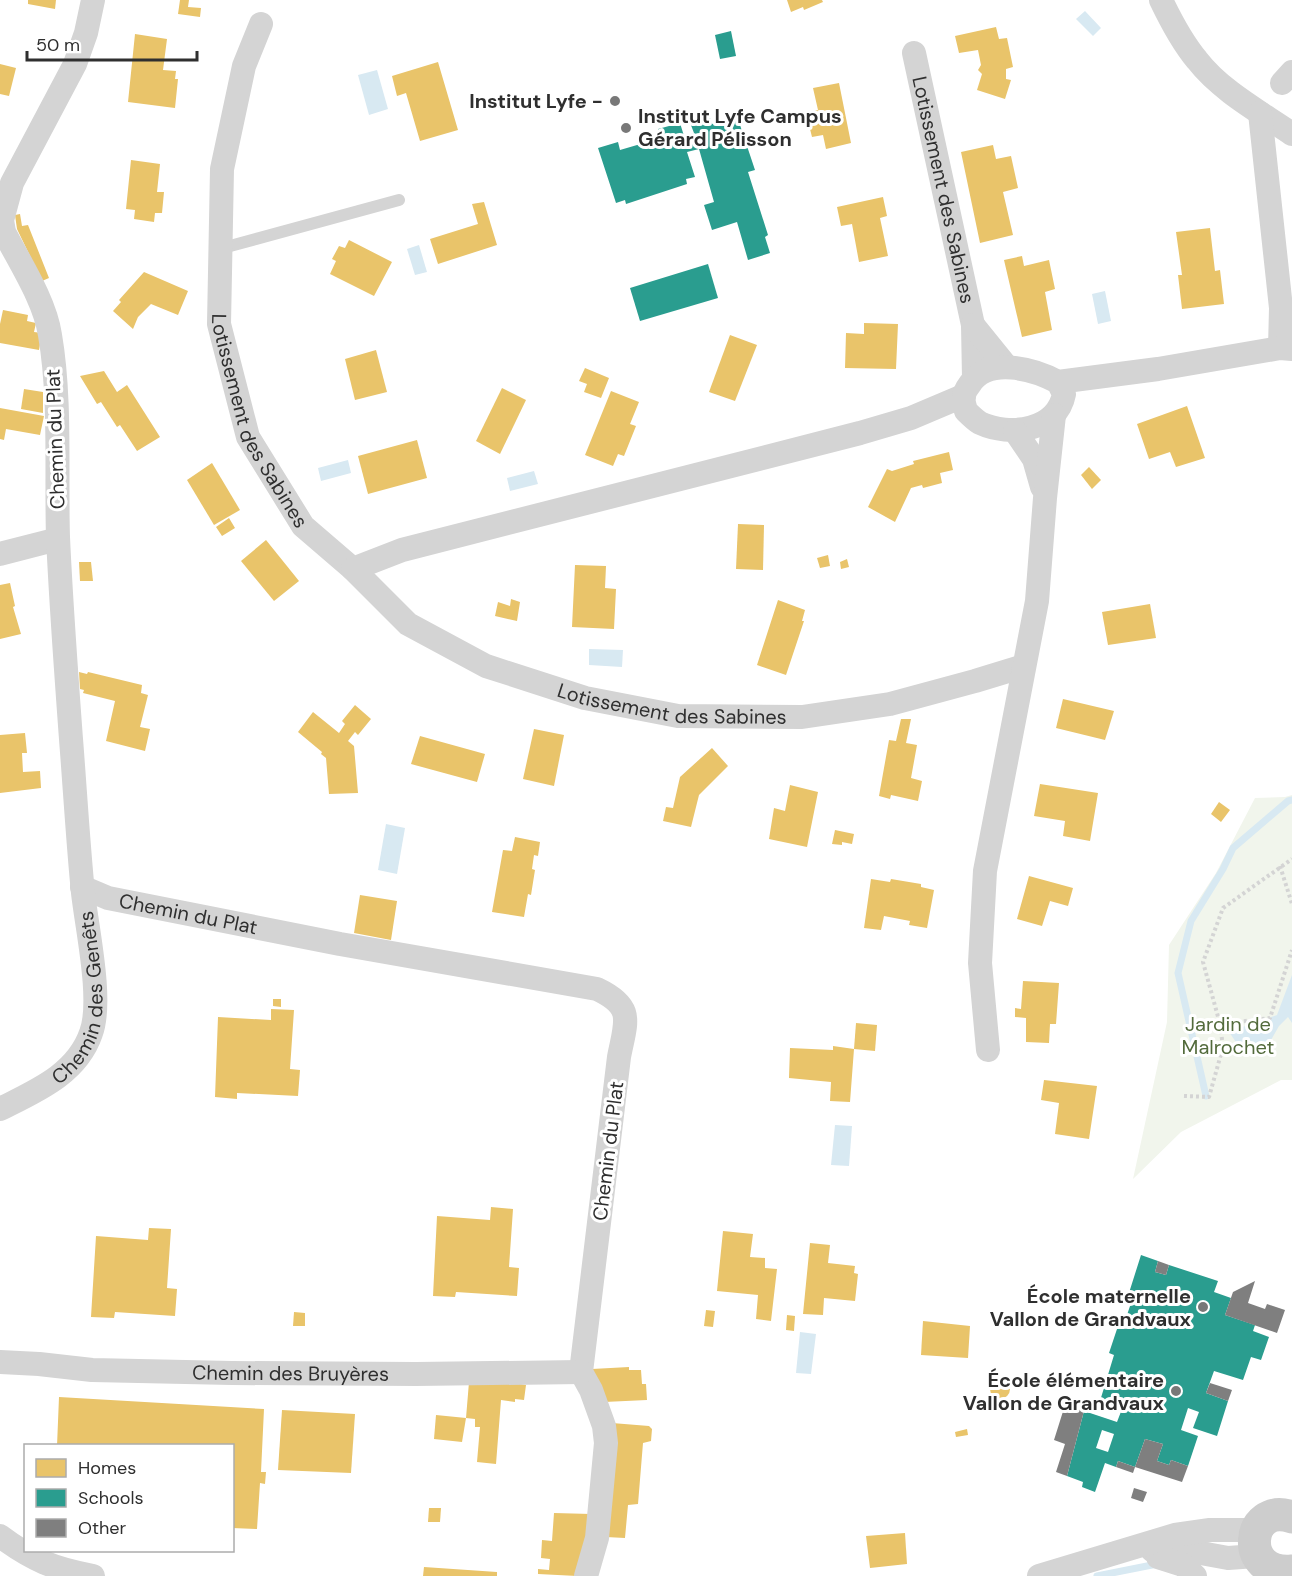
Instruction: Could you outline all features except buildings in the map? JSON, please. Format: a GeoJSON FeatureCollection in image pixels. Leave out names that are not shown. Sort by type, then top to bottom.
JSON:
{"type":"FeatureCollection","features":[{"type":"Feature","properties":{"kind":"main road"},"geometry":{"type":"LineString","coordinates":[[1291,1513],[1270,1518],[1262,1523],[1253,1556],[1276,1572],[1292,1574]]}},
{"type":"Feature","properties":{"kind":"street","name":"Chemin du Plat"},"geometry":{"type":"LineString","coordinates":[[93,0],[86,33],[75,64],[12,183],[2,220],[4,232],[45,312],[50,333],[56,406],[58,539],[82,887],[108,898],[340,944],[597,989],[614,997],[625,1013],[625,1028],[619,1057],[581,1372]]}},
{"type":"Feature","properties":{"kind":"street"},"geometry":{"type":"LineString","coordinates":[[1161,0],[1177,32],[1197,61],[1226,87],[1292,134]]}},
{"type":"Feature","properties":{"kind":"street","name":"Lotissement des Sabines"},"geometry":{"type":"LineString","coordinates":[[261,24],[244,66],[222,169],[219,324],[248,437],[303,526],[353,569],[408,624],[486,666],[585,698],[678,716],[802,717],[890,704],[1024,666]]}},
{"type":"Feature","properties":{"kind":"street","name":"Lotissement des Sabines"},"geometry":{"type":"LineString","coordinates":[[914,52],[973,325],[968,395]]}},
{"type":"Feature","properties":{"kind":"street"},"geometry":{"type":"LineString","coordinates":[[968,395],[979,422],[993,428],[1015,431],[1036,427],[1058,401],[1141,372],[1286,348],[1260,112]]}},
{"type":"Feature","properties":{"kind":"street","name":"Lotissement des Sabines"},"geometry":{"type":"LineString","coordinates":[[973,325],[1007,367]]}},
{"type":"Feature","properties":{"kind":"street"},"geometry":{"type":"LineString","coordinates":[[353,569],[402,550],[911,418],[968,395],[989,369],[1007,367],[1046,375],[1058,401],[1045,498],[1037,601],[985,872],[980,963],[988,1050]]}},
{"type":"Feature","properties":{"kind":"street"},"geometry":{"type":"LineString","coordinates":[[1015,431],[1034,459],[1045,498]]}},
{"type":"Feature","properties":{"kind":"street"},"geometry":{"type":"LineString","coordinates":[[0,554],[58,539]]}},
{"type":"Feature","properties":{"kind":"street","name":"Chemin des Genêts"},"geometry":{"type":"LineString","coordinates":[[0,1109],[50,1083],[77,1060],[92,1031],[95,1006],[94,977],[82,887]]}},
{"type":"Feature","properties":{"kind":"street","name":"Chemin des Bruyères"},"geometry":{"type":"LineString","coordinates":[[0,1362],[92,1370],[232,1373],[581,1372]]}},
{"type":"Feature","properties":{"kind":"street"},"geometry":{"type":"LineString","coordinates":[[581,1372],[591,1390],[601,1417],[606,1443],[597,1538],[586,1576]]}},
{"type":"Feature","properties":{"kind":"street"},"geometry":{"type":"LineString","coordinates":[[1039,1576],[1117,1554],[1163,1538],[1192,1532],[1253,1556]]}},
{"type":"Feature","properties":{"kind":"street"},"geometry":{"type":"LineString","coordinates":[[0,1536],[24,1552]]}},
{"type":"Feature","properties":{"kind":"street"},"geometry":{"type":"LineString","coordinates":[[25,1552],[40,1562],[69,1572],[93,1576]]}},
{"type":"Feature","properties":{"kind":"street"},"geometry":{"type":"LineString","coordinates":[[1117,1554],[1146,1555],[1172,1560],[1184,1565],[1195,1576]]}},
{"type":"Feature","properties":{"kind":"lane"},"geometry":{"type":"LineString","coordinates":[[219,249],[399,200]]}},
{"type":"Feature","properties":{"kind":"path"},"geometry":{"type":"LineString","coordinates":[[1184,1096],[1209,1097],[1223,1047],[1220,1024],[1203,962],[1223,908],[1292,859]]}},
{"type":"Feature","properties":{"kind":"path"},"geometry":{"type":"LineString","coordinates":[[1280,866],[1292,904]]}},
{"type":"Feature","properties":{"kind":"path"},"geometry":{"type":"LineString","coordinates":[[1220,1024],[1269,1018],[1292,950]]}},
{"type":"Feature","properties":{"kind":"green space","name":"Jardin de Malrochet"},"geometry":{"type":"Polygon","coordinates":[[[1292,795],[1292,1080],[1281,1080],[1181,1132],[1133,1179],[1167,1022],[1169,945],[1216,873],[1255,798],[1292,795]]]}},
{"type":"Feature","properties":{"kind":"shaded area"},"geometry":{"type":"Polygon","coordinates":[[[1085,11],[1101,28],[1093,36],[1076,19],[1085,11]]]}},
{"type":"Feature","properties":{"kind":"shaded area"},"geometry":{"type":"Polygon","coordinates":[[[377,70],[388,109],[369,115],[358,75],[377,70]]]}},
{"type":"Feature","properties":{"kind":"shaded area"},"geometry":{"type":"Polygon","coordinates":[[[419,245],[427,272],[415,275],[407,249],[419,245]]]}},
{"type":"Feature","properties":{"kind":"shaded area"},"geometry":{"type":"Polygon","coordinates":[[[1105,291],[1111,321],[1098,324],[1092,294],[1105,291]]]}},
{"type":"Feature","properties":{"kind":"shaded area"},"geometry":{"type":"Polygon","coordinates":[[[348,460],[351,473],[321,481],[318,468],[348,460]]]}},
{"type":"Feature","properties":{"kind":"shaded area"},"geometry":{"type":"Polygon","coordinates":[[[534,471],[538,484],[510,491],[507,478],[534,471]]]}},
{"type":"Feature","properties":{"kind":"shaded area"},"geometry":{"type":"Polygon","coordinates":[[[589,649],[623,650],[622,667],[589,665],[589,649]]]}},
{"type":"Feature","properties":{"kind":"shaded area"},"geometry":{"type":"Polygon","coordinates":[[[386,824],[405,828],[397,874],[378,870],[386,824]]]}},
{"type":"Feature","properties":{"kind":"shaded area"},"geometry":{"type":"Polygon","coordinates":[[[1292,975],[1292,1023],[1288,1017],[1279,1026],[1267,1047],[1240,1048],[1227,1029],[1247,1026],[1277,1015],[1292,975]]]}},
{"type":"Feature","properties":{"kind":"shaded area"},"geometry":{"type":"Polygon","coordinates":[[[835,1125],[852,1126],[849,1166],[831,1165],[835,1125]]]}},
{"type":"Feature","properties":{"kind":"shaded area"},"geometry":{"type":"Polygon","coordinates":[[[800,1332],[816,1334],[811,1374],[796,1373],[800,1332]]]}},
{"type":"Feature","properties":{"kind":"waterway"},"geometry":{"type":"LineString","coordinates":[[1206,1096],[1178,973],[1191,921],[1223,869],[1233,848],[1292,800]]}},
{"type":"Feature","properties":{"kind":"waterway"},"geometry":{"type":"LineString","coordinates":[[1097,1576],[1157,1564]]}},
{"type":"Feature","properties":{"kind":"place","name":"Institut Lyfe -"},"geometry":{"type":"Point","coordinates":[615,101]}},
{"type":"Feature","properties":{"kind":"place","name":"Institut Lyfe Campus Gérard Pélisson"},"geometry":{"type":"Point","coordinates":[626,128]}},
{"type":"Feature","properties":{"kind":"place","name":"École maternelle Vallon de Grandvaux"},"geometry":{"type":"Point","coordinates":[1203,1307]}},
{"type":"Feature","properties":{"kind":"place","name":"École élémentaire Vallon de Grandvaux"},"geometry":{"type":"Point","coordinates":[1176,1391]}}]}
